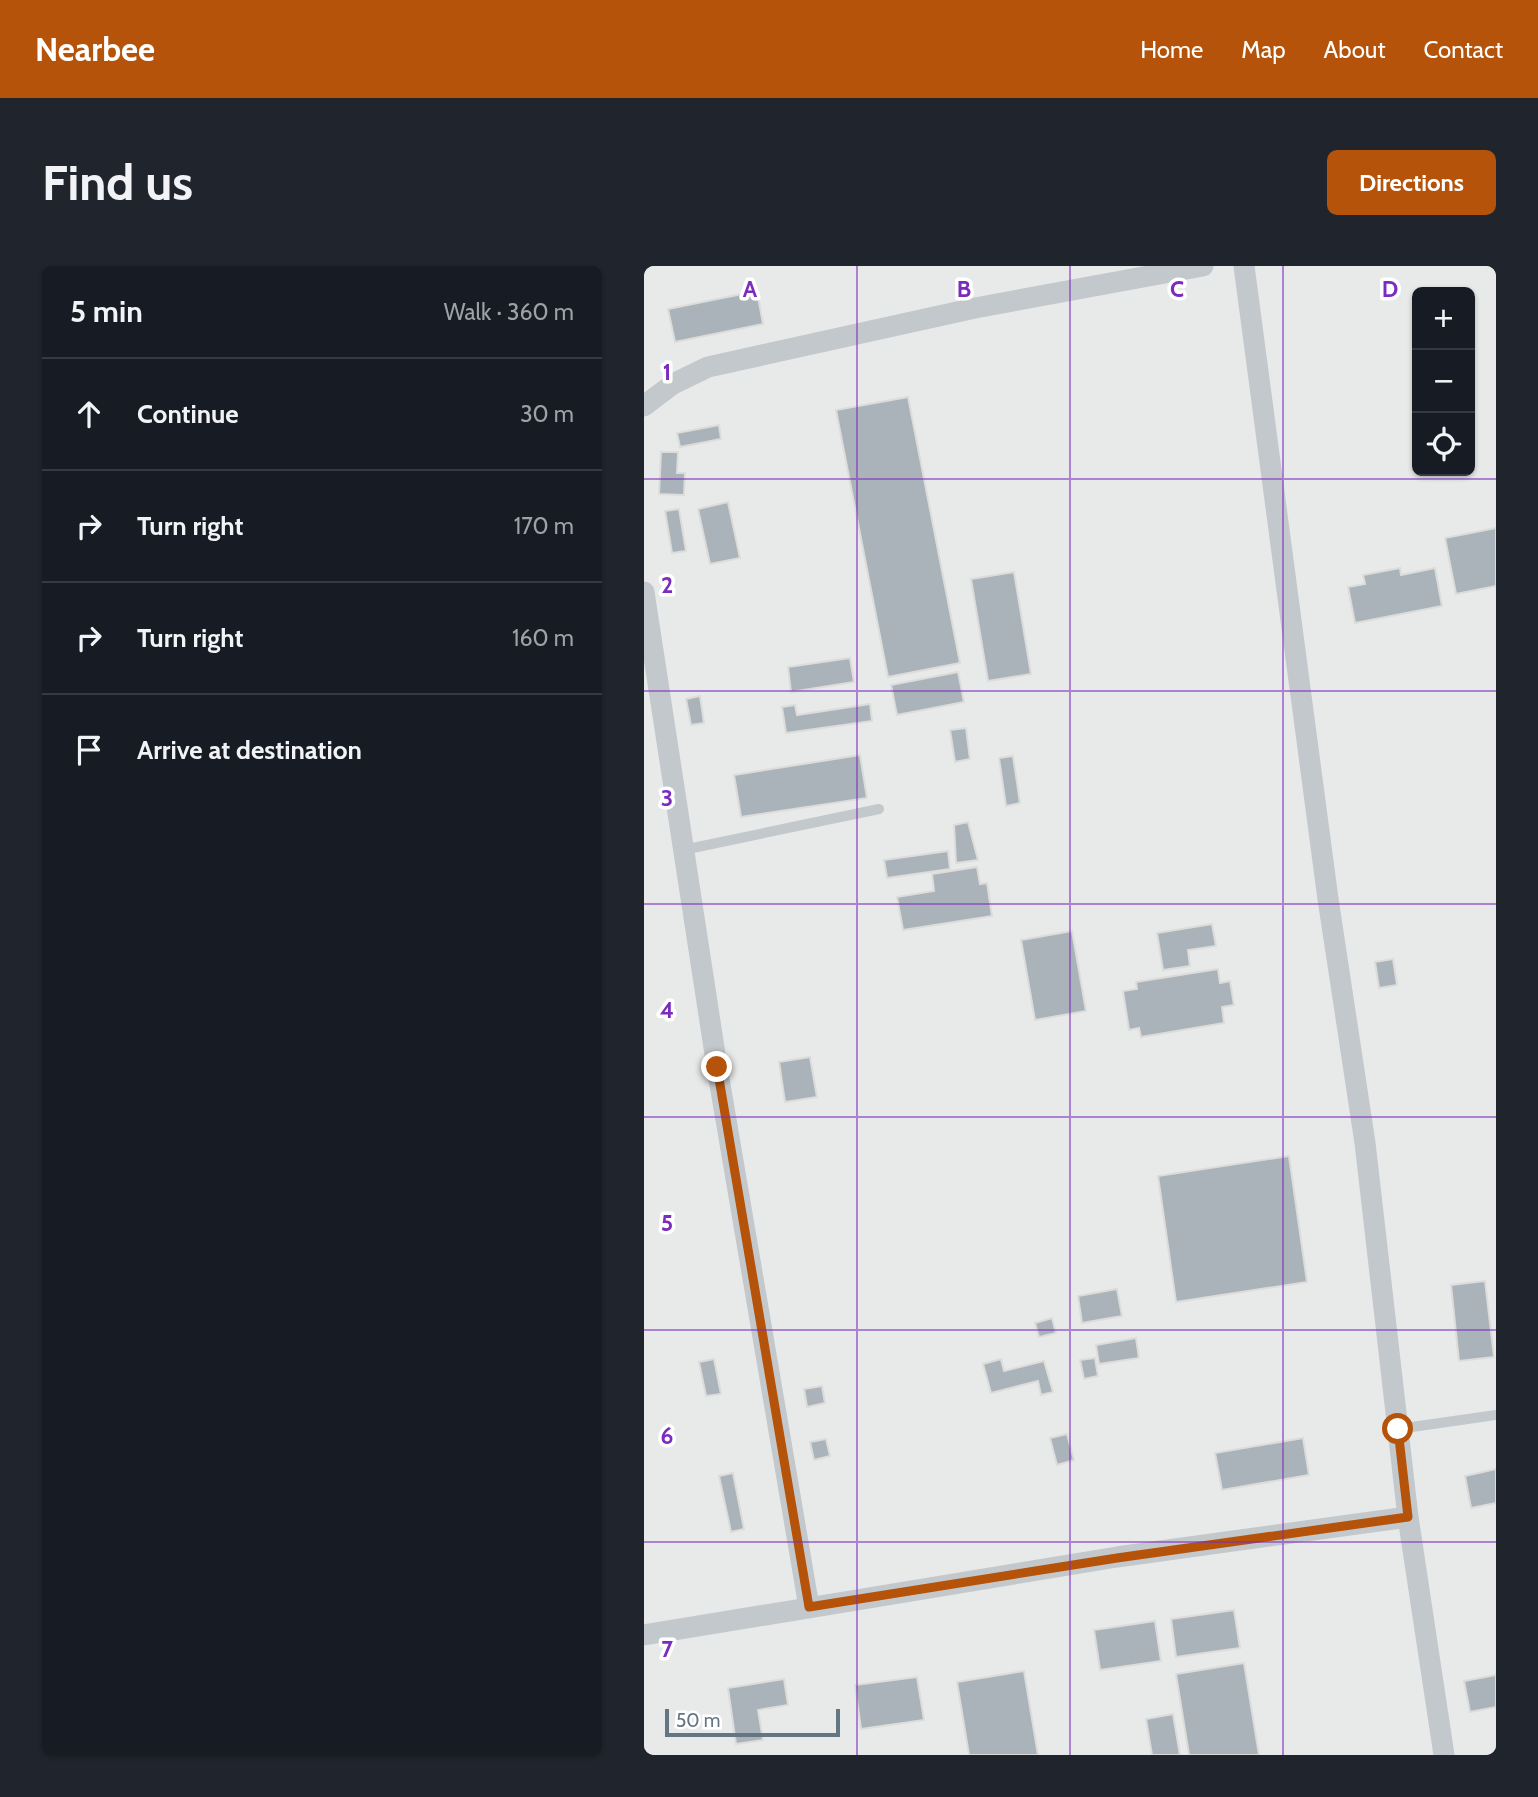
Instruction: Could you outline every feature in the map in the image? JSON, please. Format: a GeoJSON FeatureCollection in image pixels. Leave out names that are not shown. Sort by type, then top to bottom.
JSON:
{"type":"FeatureCollection","features":[{"type":"Feature","properties":{"kind":"street"},"geometry":{"type":"LineString","coordinates":[[644,406],[673,384],[708,367],[975,308],[1203,266]]}},
{"type":"Feature","properties":{"kind":"street"},"geometry":{"type":"LineString","coordinates":[[1244,266],[1328,899],[1364,1143],[1408,1517],[1444,1755]]}},
{"type":"Feature","properties":{"kind":"street"},"geometry":{"type":"LineString","coordinates":[[644,592],[717,1067],[809,1607]]}},
{"type":"Feature","properties":{"kind":"street"},"geometry":{"type":"LineString","coordinates":[[644,1635],[1117,1558],[1408,1517]]}},
{"type":"Feature","properties":{"kind":"lane"},"geometry":{"type":"LineString","coordinates":[[683,850],[879,809]]}},
{"type":"Feature","properties":{"kind":"lane"},"geometry":{"type":"LineString","coordinates":[[1398,1429],[1496,1415]]}},
{"type":"Feature","properties":{"kind":"shaded area"},"geometry":{"type":"Polygon","coordinates":[[[644,266],[1496,266],[1496,1755],[644,1755],[644,266]]]}},
{"type":"Feature","properties":{"kind":"building"},"geometry":{"type":"Polygon","coordinates":[[[757,291],[763,324],[675,342],[668,309],[757,291]]]}},
{"type":"Feature","properties":{"kind":"building"},"geometry":{"type":"Polygon","coordinates":[[[908,397],[960,663],[888,677],[836,410],[908,397]]]}},
{"type":"Feature","properties":{"kind":"building"},"geometry":{"type":"Polygon","coordinates":[[[719,425],[721,439],[680,447],[677,433],[719,425]]]}},
{"type":"Feature","properties":{"kind":"building"},"geometry":{"type":"Polygon","coordinates":[[[661,452],[678,452],[677,473],[685,473],[684,495],[659,494],[661,452]]]}},
{"type":"Feature","properties":{"kind":"building"},"geometry":{"type":"Polygon","coordinates":[[[728,502],[740,558],[710,564],[698,509],[728,502]]]}},
{"type":"Feature","properties":{"kind":"building"},"geometry":{"type":"Polygon","coordinates":[[[679,509],[686,551],[672,553],[665,511],[679,509]]]}},
{"type":"Feature","properties":{"kind":"building"},"geometry":{"type":"Polygon","coordinates":[[[1496,528],[1496,586],[1456,594],[1445,538],[1496,528]]]}},
{"type":"Feature","properties":{"kind":"building"},"geometry":{"type":"Polygon","coordinates":[[[1400,568],[1401,575],[1435,568],[1442,606],[1355,623],[1348,587],[1365,584],[1363,575],[1400,568]]]}},
{"type":"Feature","properties":{"kind":"building"},"geometry":{"type":"Polygon","coordinates":[[[1014,572],[1031,674],[988,681],[971,579],[1014,572]]]}},
{"type":"Feature","properties":{"kind":"building"},"geometry":{"type":"Polygon","coordinates":[[[850,658],[854,682],[791,692],[788,667],[850,658]]]}},
{"type":"Feature","properties":{"kind":"building"},"geometry":{"type":"Polygon","coordinates":[[[958,672],[964,702],[897,715],[891,685],[958,672]]]}},
{"type":"Feature","properties":{"kind":"building"},"geometry":{"type":"Polygon","coordinates":[[[700,696],[704,723],[691,725],[686,699],[700,696]]]}},
{"type":"Feature","properties":{"kind":"building"},"geometry":{"type":"Polygon","coordinates":[[[870,704],[872,721],[786,733],[782,707],[795,705],[797,715],[870,704]]]}},
{"type":"Feature","properties":{"kind":"building"},"geometry":{"type":"Polygon","coordinates":[[[966,728],[970,759],[955,762],[950,730],[966,728]]]}},
{"type":"Feature","properties":{"kind":"building"},"geometry":{"type":"Polygon","coordinates":[[[860,755],[867,798],[741,817],[734,775],[860,755]]]}},
{"type":"Feature","properties":{"kind":"building"},"geometry":{"type":"Polygon","coordinates":[[[1013,756],[1020,803],[1006,806],[999,758],[1013,756]]]}},
{"type":"Feature","properties":{"kind":"building"},"geometry":{"type":"Polygon","coordinates":[[[968,822],[978,860],[956,863],[954,825],[968,822]]]}},
{"type":"Feature","properties":{"kind":"building"},"geometry":{"type":"Polygon","coordinates":[[[948,851],[950,869],[887,878],[884,860],[948,851]]]}},
{"type":"Feature","properties":{"kind":"building"},"geometry":{"type":"Polygon","coordinates":[[[977,867],[980,884],[987,883],[992,916],[903,930],[897,897],[934,891],[932,874],[977,867]]]}},
{"type":"Feature","properties":{"kind":"building"},"geometry":{"type":"Polygon","coordinates":[[[1212,924],[1216,946],[1188,950],[1190,966],[1163,970],[1157,933],[1212,924]]]}},
{"type":"Feature","properties":{"kind":"building"},"geometry":{"type":"Polygon","coordinates":[[[1072,931],[1086,1011],[1035,1020],[1021,940],[1072,931]]]}},
{"type":"Feature","properties":{"kind":"building"},"geometry":{"type":"Polygon","coordinates":[[[1393,959],[1397,985],[1379,988],[1375,962],[1393,959]]]}},
{"type":"Feature","properties":{"kind":"building"},"geometry":{"type":"Polygon","coordinates":[[[1218,969],[1220,983],[1230,981],[1234,1005],[1222,1007],[1224,1023],[1141,1037],[1139,1028],[1129,1030],[1123,991],[1137,989],[1136,982],[1218,969]]]}},
{"type":"Feature","properties":{"kind":"building"},"geometry":{"type":"Polygon","coordinates":[[[810,1057],[817,1097],[785,1102],[779,1062],[810,1057]]]}},
{"type":"Feature","properties":{"kind":"building"},"geometry":{"type":"Polygon","coordinates":[[[1289,1156],[1307,1282],[1176,1302],[1158,1176],[1289,1156]]]}},
{"type":"Feature","properties":{"kind":"building"},"geometry":{"type":"Polygon","coordinates":[[[1485,1281],[1494,1357],[1459,1361],[1451,1285],[1485,1281]]]}},
{"type":"Feature","properties":{"kind":"building"},"geometry":{"type":"Polygon","coordinates":[[[1117,1289],[1122,1316],[1082,1323],[1078,1296],[1117,1289]]]}},
{"type":"Feature","properties":{"kind":"building"},"geometry":{"type":"Polygon","coordinates":[[[1052,1318],[1056,1333],[1039,1337],[1035,1323],[1052,1318]]]}},
{"type":"Feature","properties":{"kind":"building"},"geometry":{"type":"Polygon","coordinates":[[[1136,1338],[1139,1358],[1099,1364],[1096,1345],[1136,1338]]]}},
{"type":"Feature","properties":{"kind":"building"},"geometry":{"type":"Polygon","coordinates":[[[1095,1358],[1098,1376],[1084,1379],[1080,1360],[1095,1358]]]}},
{"type":"Feature","properties":{"kind":"building"},"geometry":{"type":"Polygon","coordinates":[[[714,1359],[721,1394],[706,1396],[699,1362],[714,1359]]]}},
{"type":"Feature","properties":{"kind":"building"},"geometry":{"type":"Polygon","coordinates":[[[1001,1359],[1004,1371],[1044,1361],[1053,1392],[1041,1395],[1038,1381],[991,1393],[983,1364],[1001,1359]]]}},
{"type":"Feature","properties":{"kind":"building"},"geometry":{"type":"Polygon","coordinates":[[[822,1386],[825,1403],[807,1407],[804,1389],[822,1386]]]}},
{"type":"Feature","properties":{"kind":"building"},"geometry":{"type":"Polygon","coordinates":[[[1067,1434],[1074,1460],[1057,1465],[1050,1438],[1067,1434]]]}},
{"type":"Feature","properties":{"kind":"building"},"geometry":{"type":"Polygon","coordinates":[[[1303,1438],[1309,1475],[1222,1490],[1215,1453],[1303,1438]]]}},
{"type":"Feature","properties":{"kind":"building"},"geometry":{"type":"Polygon","coordinates":[[[826,1439],[830,1456],[814,1460],[810,1442],[826,1439]]]}},
{"type":"Feature","properties":{"kind":"building"},"geometry":{"type":"Polygon","coordinates":[[[1496,1469],[1496,1503],[1471,1508],[1465,1476],[1496,1469]]]}},
{"type":"Feature","properties":{"kind":"building"},"geometry":{"type":"Polygon","coordinates":[[[733,1473],[744,1529],[731,1532],[719,1476],[733,1473]]]}},
{"type":"Feature","properties":{"kind":"building"},"geometry":{"type":"Polygon","coordinates":[[[1234,1610],[1240,1648],[1176,1657],[1171,1619],[1234,1610]]]}},
{"type":"Feature","properties":{"kind":"building"},"geometry":{"type":"Polygon","coordinates":[[[1155,1621],[1161,1661],[1100,1670],[1094,1630],[1155,1621]]]}},
{"type":"Feature","properties":{"kind":"building"},"geometry":{"type":"Polygon","coordinates":[[[1244,1663],[1259,1755],[1189,1755],[1176,1674],[1244,1663]]]}},
{"type":"Feature","properties":{"kind":"building"},"geometry":{"type":"Polygon","coordinates":[[[1024,1671],[1038,1755],[969,1755],[957,1682],[1024,1671]]]}},
{"type":"Feature","properties":{"kind":"building"},"geometry":{"type":"Polygon","coordinates":[[[1496,1675],[1496,1707],[1470,1712],[1464,1681],[1496,1675]]]}},
{"type":"Feature","properties":{"kind":"building"},"geometry":{"type":"Polygon","coordinates":[[[917,1677],[924,1720],[861,1729],[855,1685],[917,1677]]]}},
{"type":"Feature","properties":{"kind":"building"},"geometry":{"type":"Polygon","coordinates":[[[784,1679],[788,1705],[758,1710],[763,1740],[736,1744],[728,1688],[784,1679]]]}},
{"type":"Feature","properties":{"kind":"building"},"geometry":{"type":"Polygon","coordinates":[[[1173,1714],[1180,1755],[1152,1755],[1146,1719],[1173,1714]]]}},
{"type":"Feature","properties":{"kind":"route"},"geometry":{"type":"LineString","coordinates":[[717,1067],[809,1607],[1117,1558],[1408,1517],[1398,1429]]}}]}
